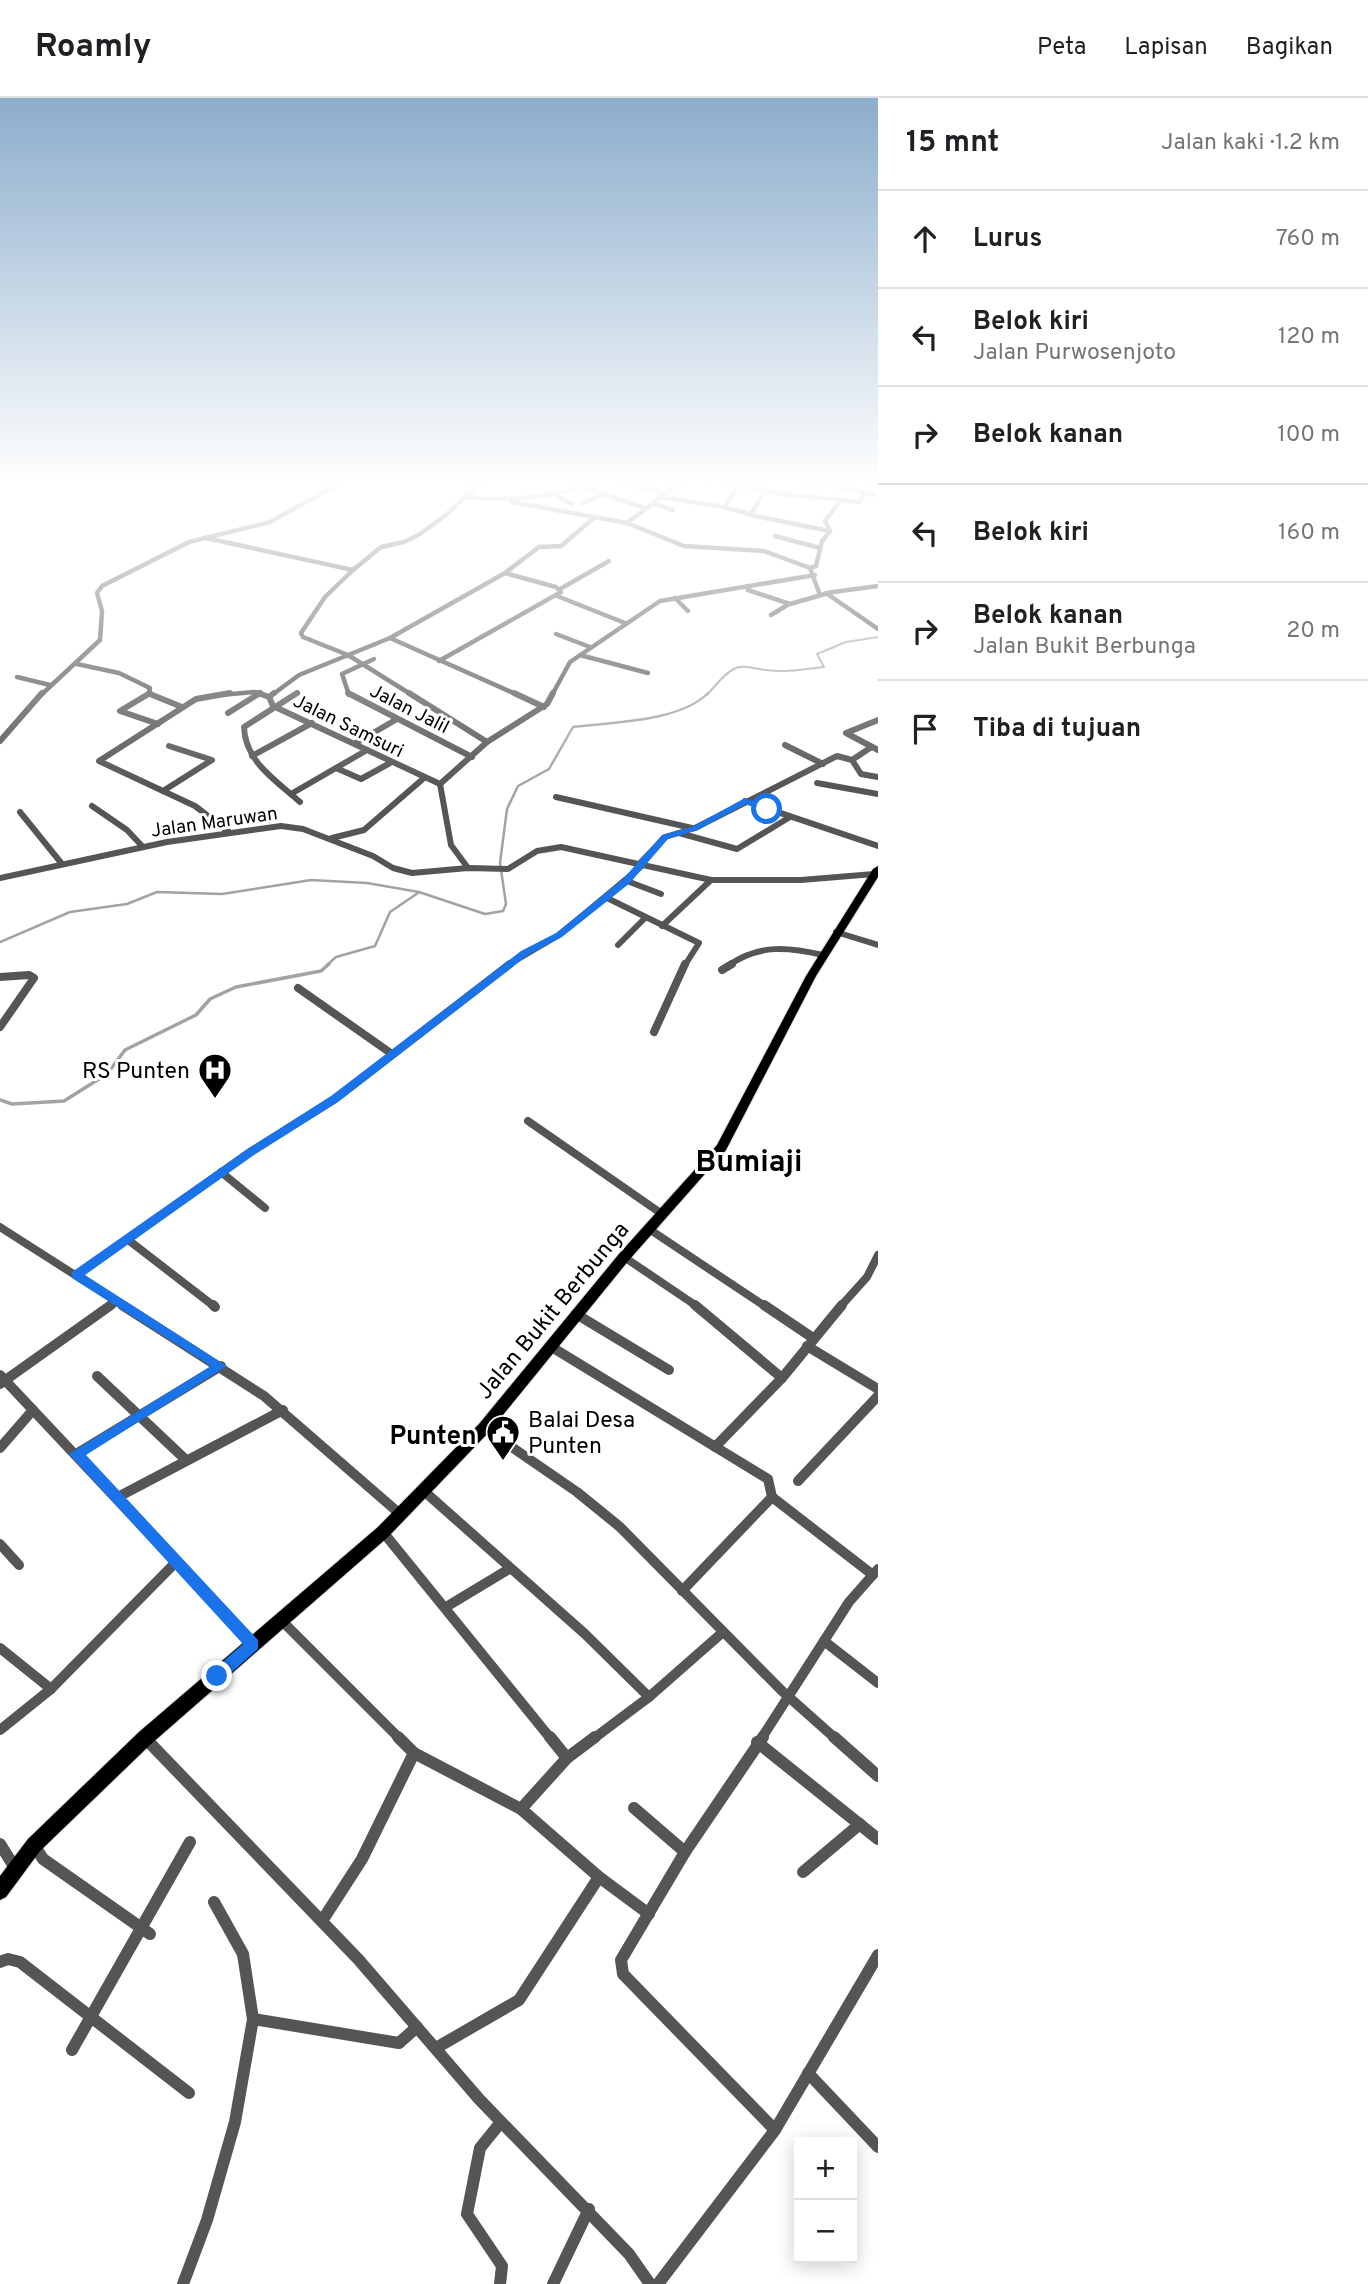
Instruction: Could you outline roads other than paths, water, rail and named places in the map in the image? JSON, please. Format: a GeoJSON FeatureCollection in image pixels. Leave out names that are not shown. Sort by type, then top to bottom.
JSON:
{"type":"FeatureCollection","features":[{"type":"Feature","properties":{"kind":"main road","name":"Jalan Bukit Berbunga"},"geometry":{"type":"LineString","coordinates":[[0,1891],[15,1868],[39,1852],[145,1738],[383,1532],[425,1492],[484,1428],[624,1257],[722,1147],[823,955],[876,872]]}},
{"type":"Feature","properties":{"kind":"street"},"geometry":{"type":"LineString","coordinates":[[0,741],[50,685],[77,664],[100,639],[103,611],[97,595],[99,589],[110,583]]}},
{"type":"Feature","properties":{"kind":"street"},"geometry":{"type":"LineString","coordinates":[[340,583],[325,597],[301,633],[314,642],[348,655],[361,666],[487,742]]}},
{"type":"Feature","properties":{"kind":"street"},"geometry":{"type":"LineString","coordinates":[[269,697],[297,676],[390,638],[487,583]]}},
{"type":"Feature","properties":{"kind":"street"},"geometry":{"type":"LineString","coordinates":[[539,583],[560,589]]}},
{"type":"Feature","properties":{"kind":"street"},"geometry":{"type":"LineString","coordinates":[[439,661],[557,596],[560,589],[570,583]]}},
{"type":"Feature","properties":{"kind":"street"},"geometry":{"type":"LineString","coordinates":[[468,867],[451,845],[440,784],[487,742],[544,707],[567,665],[660,601],[775,583]]}},
{"type":"Feature","properties":{"kind":"street"},"geometry":{"type":"LineString","coordinates":[[818,583],[823,594],[851,609],[869,627],[878,629]]}},
{"type":"Feature","properties":{"kind":"street"},"geometry":{"type":"LineString","coordinates":[[771,615],[789,604],[823,594],[878,586]]}},
{"type":"Feature","properties":{"kind":"street"},"geometry":{"type":"LineString","coordinates":[[745,589],[789,604]]}},
{"type":"Feature","properties":{"kind":"street"},"geometry":{"type":"LineString","coordinates":[[557,596],[625,623]]}},
{"type":"Feature","properties":{"kind":"street"},"geometry":{"type":"LineString","coordinates":[[675,598],[688,611]]}},
{"type":"Feature","properties":{"kind":"street"},"geometry":{"type":"LineString","coordinates":[[556,634],[590,648]]}},
{"type":"Feature","properties":{"kind":"street"},"geometry":{"type":"LineString","coordinates":[[390,638],[544,707]]}},
{"type":"Feature","properties":{"kind":"street"},"geometry":{"type":"LineString","coordinates":[[580,654],[648,673]]}},
{"type":"Feature","properties":{"kind":"street","name":"Jalan Jalil"},"geometry":{"type":"LineString","coordinates":[[374,659],[341,675],[348,693],[472,757]]}},
{"type":"Feature","properties":{"kind":"street"},"geometry":{"type":"LineString","coordinates":[[77,664],[134,680],[152,690],[150,694]]}},
{"type":"Feature","properties":{"kind":"street"},"geometry":{"type":"LineString","coordinates":[[17,677],[50,685]]}},
{"type":"Feature","properties":{"kind":"street"},"geometry":{"type":"LineString","coordinates":[[228,713],[261,693]]}},
{"type":"Feature","properties":{"kind":"street","name":"Jalan Samsuri"},"geometry":{"type":"LineString","coordinates":[[229,832],[204,812],[99,761],[182,708],[206,696],[261,693],[269,697],[273,706],[356,743],[390,763],[440,784]]}},
{"type":"Feature","properties":{"kind":"street"},"geometry":{"type":"LineString","coordinates":[[298,693],[273,706],[244,727],[243,737],[252,756],[300,803]]}},
{"type":"Feature","properties":{"kind":"street"},"geometry":{"type":"LineString","coordinates":[[150,694],[182,708]]}},
{"type":"Feature","properties":{"kind":"street"},"geometry":{"type":"LineString","coordinates":[[150,694],[120,711],[158,724]]}},
{"type":"Feature","properties":{"kind":"street"},"geometry":{"type":"LineString","coordinates":[[356,743],[397,719]]}},
{"type":"Feature","properties":{"kind":"street"},"geometry":{"type":"LineString","coordinates":[[878,720],[873,719],[846,733],[878,750]]}},
{"type":"Feature","properties":{"kind":"street"},"geometry":{"type":"LineString","coordinates":[[252,756],[312,723]]}},
{"type":"Feature","properties":{"kind":"street"},"geometry":{"type":"LineString","coordinates":[[785,745],[823,764]]}},
{"type":"Feature","properties":{"kind":"street"},"geometry":{"type":"LineString","coordinates":[[163,791],[212,760],[169,746]]}},
{"type":"Feature","properties":{"kind":"street"},"geometry":{"type":"LineString","coordinates":[[852,760],[870,748]]}},
{"type":"Feature","properties":{"kind":"street"},"geometry":{"type":"LineString","coordinates":[[291,794],[367,750]]}},
{"type":"Feature","properties":{"kind":"street"},"geometry":{"type":"LineString","coordinates":[[76,1275],[221,1172],[335,1099],[524,953],[559,935],[627,881],[665,837],[695,828],[837,756],[852,760],[859,773],[878,777]]}},
{"type":"Feature","properties":{"kind":"street"},"geometry":{"type":"LineString","coordinates":[[336,768],[361,779],[390,763]]}},
{"type":"Feature","properties":{"kind":"street"},"geometry":{"type":"LineString","coordinates":[[330,839],[361,832],[424,778]]}},
{"type":"Feature","properties":{"kind":"street"},"geometry":{"type":"LineString","coordinates":[[817,783],[878,794]]}},
{"type":"Feature","properties":{"kind":"street"},"geometry":{"type":"LineString","coordinates":[[556,797],[695,828]]}},
{"type":"Feature","properties":{"kind":"street"},"geometry":{"type":"LineString","coordinates":[[745,801],[878,846]]}},
{"type":"Feature","properties":{"kind":"street"},"geometry":{"type":"LineString","coordinates":[[92,806],[127,830],[143,847]]}},
{"type":"Feature","properties":{"kind":"street"},"geometry":{"type":"LineString","coordinates":[[20,812],[62,864]]}},
{"type":"Feature","properties":{"kind":"street"},"geometry":{"type":"LineString","coordinates":[[679,833],[737,849],[790,817]]}},
{"type":"Feature","properties":{"kind":"street","name":"Jalan Maruwan"},"geometry":{"type":"LineString","coordinates":[[0,878],[143,847],[229,832],[291,826],[330,839],[407,872],[468,867],[508,869],[537,850],[561,847],[711,880],[801,880],[876,872]]}},
{"type":"Feature","properties":{"kind":"street"},"geometry":{"type":"LineString","coordinates":[[662,926],[711,880]]}},
{"type":"Feature","properties":{"kind":"street"},"geometry":{"type":"LineString","coordinates":[[627,881],[661,894]]}},
{"type":"Feature","properties":{"kind":"street"},"geometry":{"type":"LineString","coordinates":[[607,898],[699,943],[688,958],[654,1032]]}},
{"type":"Feature","properties":{"kind":"street"},"geometry":{"type":"LineString","coordinates":[[618,945],[645,918]]}},
{"type":"Feature","properties":{"kind":"street"},"geometry":{"type":"LineString","coordinates":[[836,932],[878,945]]}},
{"type":"Feature","properties":{"kind":"street"},"geometry":{"type":"LineString","coordinates":[[722,970],[752,951],[770,946],[823,955]]}},
{"type":"Feature","properties":{"kind":"street"},"geometry":{"type":"LineString","coordinates":[[0,977],[29,975],[34,978],[0,1027]]}},
{"type":"Feature","properties":{"kind":"street"},"geometry":{"type":"LineString","coordinates":[[298,988],[392,1054]]}},
{"type":"Feature","properties":{"kind":"street"},"geometry":{"type":"LineString","coordinates":[[528,1121],[662,1214]]}},
{"type":"Feature","properties":{"kind":"street"},"geometry":{"type":"LineString","coordinates":[[221,1172],[265,1208]]}},
{"type":"Feature","properties":{"kind":"street"},"geometry":{"type":"LineString","coordinates":[[0,1227],[221,1366],[283,1410],[400,1514]]}},
{"type":"Feature","properties":{"kind":"street"},"geometry":{"type":"LineString","coordinates":[[649,1229],[878,1390]]}},
{"type":"Feature","properties":{"kind":"street"},"geometry":{"type":"LineString","coordinates":[[127,1239],[215,1307]]}},
{"type":"Feature","properties":{"kind":"street"},"geometry":{"type":"LineString","coordinates":[[715,1447],[782,1378],[867,1277],[878,1255]]}},
{"type":"Feature","properties":{"kind":"street"},"geometry":{"type":"LineString","coordinates":[[624,1257],[705,1312],[782,1378]]}},
{"type":"Feature","properties":{"kind":"street"},"geometry":{"type":"LineString","coordinates":[[117,1301],[2,1380],[118,1497],[253,1644]]}},
{"type":"Feature","properties":{"kind":"street"},"geometry":{"type":"LineString","coordinates":[[576,1314],[669,1370]]}},
{"type":"Feature","properties":{"kind":"street"},"geometry":{"type":"LineString","coordinates":[[550,1346],[762,1474],[770,1485],[772,1497],[875,1572],[849,1602],[789,1698],[757,1742],[685,1852],[621,1960],[622,1972],[775,2130]]}},
{"type":"Feature","properties":{"kind":"street"},"geometry":{"type":"LineString","coordinates":[[76,1454],[221,1366]]}},
{"type":"Feature","properties":{"kind":"street"},"geometry":{"type":"LineString","coordinates":[[97,1377],[186,1460]]}},
{"type":"Feature","properties":{"kind":"street"},"geometry":{"type":"LineString","coordinates":[[797,1481],[878,1396]]}},
{"type":"Feature","properties":{"kind":"street"},"geometry":{"type":"LineString","coordinates":[[0,1448],[33,1410]]}},
{"type":"Feature","properties":{"kind":"street"},"geometry":{"type":"LineString","coordinates":[[118,1497],[283,1410]]}},
{"type":"Feature","properties":{"kind":"street"},"geometry":{"type":"LineString","coordinates":[[484,1428],[577,1492],[620,1527],[789,1698],[878,1776]]}},
{"type":"Feature","properties":{"kind":"street"},"geometry":{"type":"LineString","coordinates":[[425,1492],[585,1634],[649,1697]]}},
{"type":"Feature","properties":{"kind":"street"},"geometry":{"type":"LineString","coordinates":[[682,1591],[772,1497]]}},
{"type":"Feature","properties":{"kind":"street"},"geometry":{"type":"LineString","coordinates":[[383,1532],[567,1758]]}},
{"type":"Feature","properties":{"kind":"street"},"geometry":{"type":"LineString","coordinates":[[0,1544],[19,1565]]}},
{"type":"Feature","properties":{"kind":"street"},"geometry":{"type":"LineString","coordinates":[[0,1730],[51,1689],[176,1562]]}},
{"type":"Feature","properties":{"kind":"street"},"geometry":{"type":"LineString","coordinates":[[446,1607],[509,1569]]}},
{"type":"Feature","properties":{"kind":"street"},"geometry":{"type":"LineString","coordinates":[[282,1621],[414,1753],[521,1808],[599,1877],[649,1914]]}},
{"type":"Feature","properties":{"kind":"street"},"geometry":{"type":"LineString","coordinates":[[521,1808],[567,1758],[649,1697],[723,1632]]}},
{"type":"Feature","properties":{"kind":"street"},"geometry":{"type":"LineString","coordinates":[[824,1641],[878,1683]]}},
{"type":"Feature","properties":{"kind":"street"},"geometry":{"type":"LineString","coordinates":[[0,1648],[51,1689]]}},
{"type":"Feature","properties":{"kind":"street"},"geometry":{"type":"LineString","coordinates":[[145,1738],[323,1921],[479,2099],[589,2209],[629,2254],[650,2284]]}},
{"type":"Feature","properties":{"kind":"street"},"geometry":{"type":"LineString","coordinates":[[757,1742],[878,1839]]}},
{"type":"Feature","properties":{"kind":"street"},"geometry":{"type":"LineString","coordinates":[[323,1921],[362,1859],[414,1753]]}},
{"type":"Feature","properties":{"kind":"street"},"geometry":{"type":"LineString","coordinates":[[634,1808],[685,1852]]}},
{"type":"Feature","properties":{"kind":"street"},"geometry":{"type":"LineString","coordinates":[[803,1872],[860,1824]]}},
{"type":"Feature","properties":{"kind":"street"},"geometry":{"type":"LineString","coordinates":[[72,2050],[146,1930],[190,1842]]}},
{"type":"Feature","properties":{"kind":"street"},"geometry":{"type":"LineString","coordinates":[[0,1844],[15,1868]]}},
{"type":"Feature","properties":{"kind":"street"},"geometry":{"type":"LineString","coordinates":[[39,1852],[56,1867],[146,1930]]}},
{"type":"Feature","properties":{"kind":"street"},"geometry":{"type":"LineString","coordinates":[[436,2048],[519,2000],[599,1877]]}},
{"type":"Feature","properties":{"kind":"street"},"geometry":{"type":"LineString","coordinates":[[183,2284],[206,2220],[235,2122],[253,2019],[243,1954],[214,1902]]}},
{"type":"Feature","properties":{"kind":"street"},"geometry":{"type":"LineString","coordinates":[[658,2284],[775,2130],[878,1955]]}},
{"type":"Feature","properties":{"kind":"street"},"geometry":{"type":"LineString","coordinates":[[0,1962],[8,1959],[20,1962],[189,2093]]}},
{"type":"Feature","properties":{"kind":"street"},"geometry":{"type":"LineString","coordinates":[[253,2019],[399,2043],[417,2026]]}},
{"type":"Feature","properties":{"kind":"street"},"geometry":{"type":"LineString","coordinates":[[808,2073],[878,2147]]}},
{"type":"Feature","properties":{"kind":"street"},"geometry":{"type":"LineString","coordinates":[[500,2120],[480,2148],[467,2214],[502,2266],[500,2284]]}},
{"type":"Feature","properties":{"kind":"street"},"geometry":{"type":"LineString","coordinates":[[553,2284],[589,2209]]}},
{"type":"Feature","properties":{"kind":"waterway"},"geometry":{"type":"LineString","coordinates":[[707,695],[735,669],[741,667],[784,671],[824,667],[817,654],[846,642],[878,637]]}},
{"type":"Feature","properties":{"kind":"waterway"},"geometry":{"type":"LineString","coordinates":[[0,942],[70,912],[127,904],[157,892],[222,894],[311,880],[367,883],[419,892],[485,914],[503,911],[506,904],[500,863],[507,809],[518,786],[549,769],[573,727],[663,715],[696,703],[708,693]]}},
{"type":"Feature","properties":{"kind":"waterway"},"geometry":{"type":"LineString","coordinates":[[327,965],[336,957],[375,946],[390,912],[418,893]]}},
{"type":"Feature","properties":{"kind":"waterway"},"geometry":{"type":"LineString","coordinates":[[0,1100],[12,1104],[64,1101],[107,1074],[125,1050],[196,1015],[210,999],[236,987],[321,971],[329,964]]}},
{"type":"Feature","properties":{"kind":"place","name":"RS Punten"},"geometry":{"type":"Point","coordinates":[215,1100]}},
{"type":"Feature","properties":{"kind":"place","name":"Balai Desa Punten"},"geometry":{"type":"Point","coordinates":[503,1462]}},
{"type":"Feature","properties":{"kind":"district","name":"Bumiaji"},"geometry":{"type":"Point","coordinates":[749,1161]}},
{"type":"Feature","properties":{"kind":"district","name":"Punten"},"geometry":{"type":"Point","coordinates":[433,1435]}}]}
